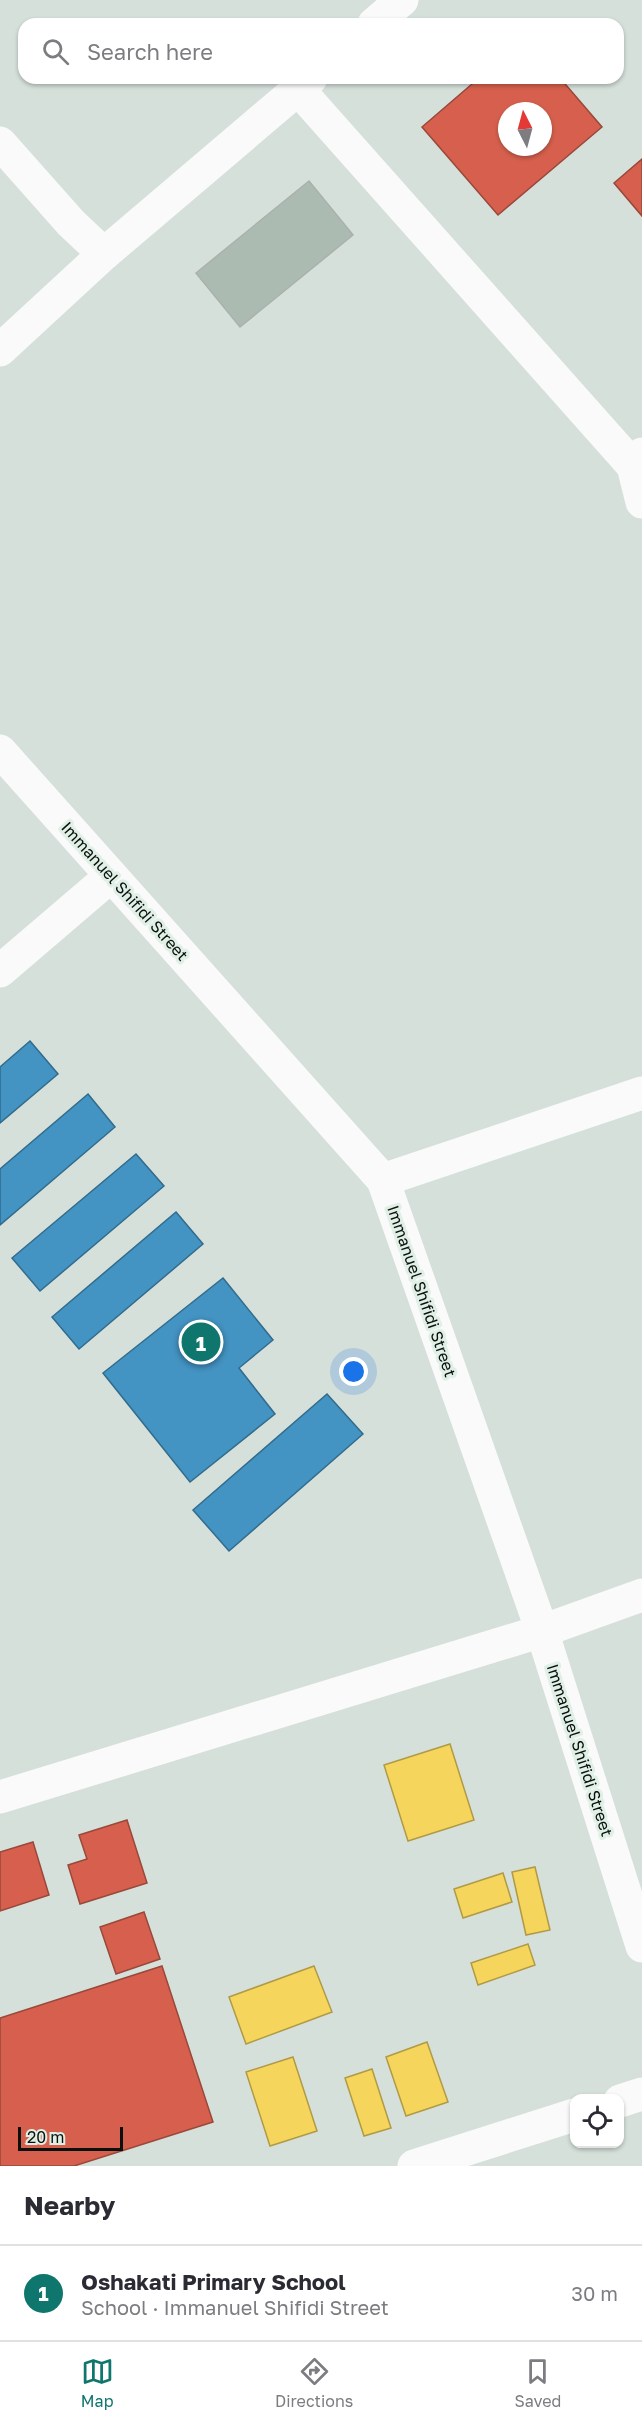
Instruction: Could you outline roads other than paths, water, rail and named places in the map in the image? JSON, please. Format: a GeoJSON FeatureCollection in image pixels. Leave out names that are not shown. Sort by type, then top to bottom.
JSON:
{"type":"FeatureCollection","features":[{"type":"Feature","properties":{"kind":"street"},"geometry":{"type":"LineString","coordinates":[[381,18],[402,0]]}},
{"type":"Feature","properties":{"kind":"street"},"geometry":{"type":"LineString","coordinates":[[0,350],[104,254],[304,84],[637,460],[642,502]]}},
{"type":"Feature","properties":{"kind":"street"},"geometry":{"type":"LineString","coordinates":[[0,143],[71,223],[104,254]]}},
{"type":"Feature","properties":{"kind":"street","name":"Immanuel Shifidi Street"},"geometry":{"type":"LineString","coordinates":[[0,751],[383,1180],[542,1631],[642,1946]]}},
{"type":"Feature","properties":{"kind":"street"},"geometry":{"type":"LineString","coordinates":[[0,971],[111,876]]}},
{"type":"Feature","properties":{"kind":"street"},"geometry":{"type":"LineString","coordinates":[[383,1180],[642,1093]]}},
{"type":"Feature","properties":{"kind":"street"},"geometry":{"type":"LineString","coordinates":[[0,1797],[542,1631],[642,1595]]}},
{"type":"Feature","properties":{"kind":"street"},"geometry":{"type":"LineString","coordinates":[[624,2100],[642,2094]]}},
{"type":"Feature","properties":{"kind":"street"},"geometry":{"type":"LineString","coordinates":[[414,2166],[570,2116]]}},
{"type":"Feature","properties":{"kind":"place","name":"Oshakati Primary School"},"geometry":{"type":"Point","coordinates":[201,1342]}}]}
